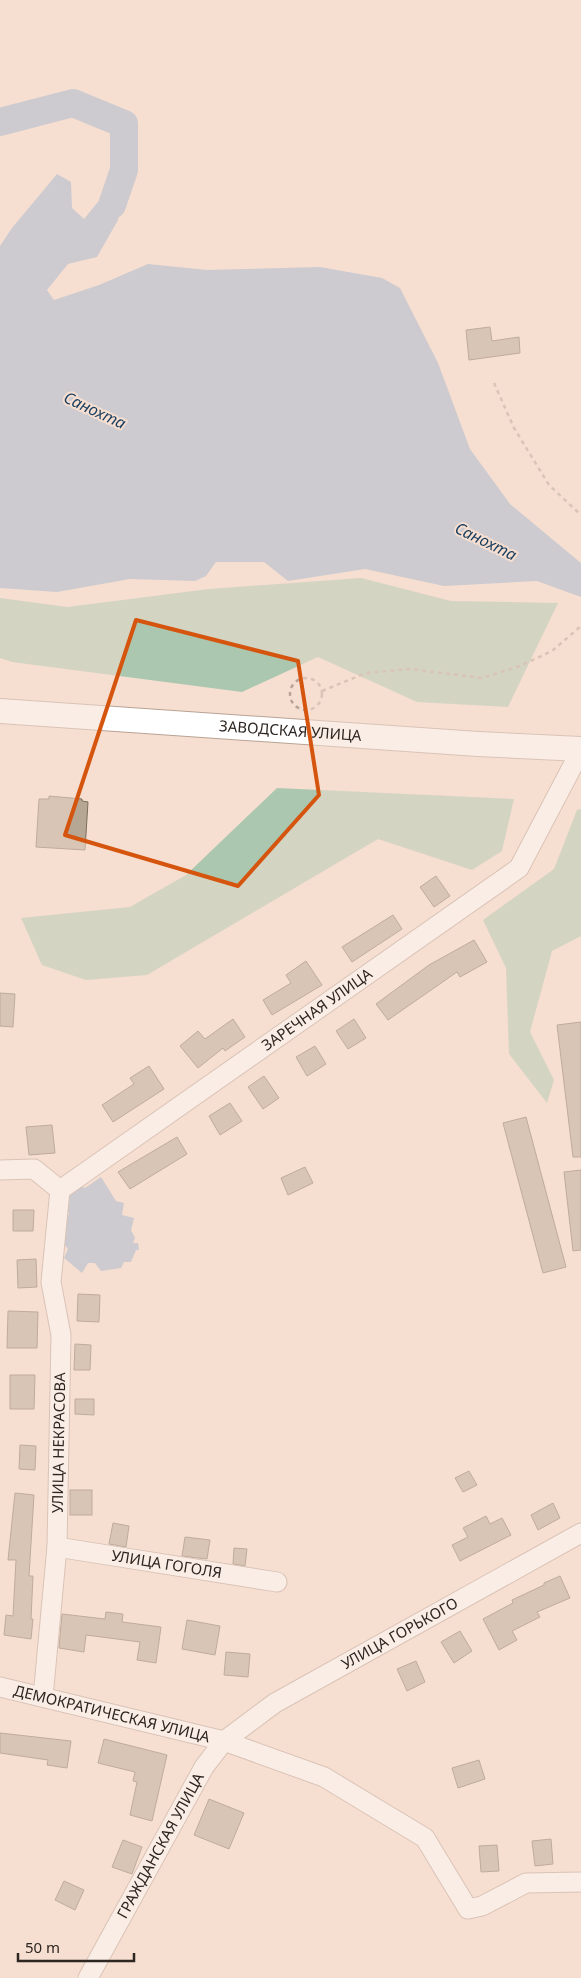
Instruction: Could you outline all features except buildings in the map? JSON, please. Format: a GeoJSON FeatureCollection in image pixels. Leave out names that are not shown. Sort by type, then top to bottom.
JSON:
{"type":"FeatureCollection","features":[{"type":"Feature","properties":{"kind":"main road","name":"ЗАВОДСКАЯ УЛИЦА"},"geometry":{"type":"LineString","coordinates":[[0,712],[478,744],[581,749]]}},
{"type":"Feature","properties":{"kind":"street","name":"ЗАРЕЧНАЯ УЛИЦА"},"geometry":{"type":"LineString","coordinates":[[60,1190],[519,868],[581,749]]}},
{"type":"Feature","properties":{"kind":"street"},"geometry":{"type":"LineString","coordinates":[[0,1170],[34,1169],[60,1190]]}},
{"type":"Feature","properties":{"kind":"street","name":"УЛИЦА НЕКРАСОВА"},"geometry":{"type":"LineString","coordinates":[[43,1697],[57,1547],[61,1335],[51,1282],[60,1190]]}},
{"type":"Feature","properties":{"kind":"street","name":"УЛИЦА ГОРЬКОГО"},"geometry":{"type":"LineString","coordinates":[[224,1741],[275,1703],[581,1533]]}},
{"type":"Feature","properties":{"kind":"street","name":"УЛИЦА ГОГОЛЯ"},"geometry":{"type":"LineString","coordinates":[[57,1547],[277,1582]]}},
{"type":"Feature","properties":{"kind":"street","name":"ДЕМОКРАТИЧЕСКАЯ УЛИЦА"},"geometry":{"type":"LineString","coordinates":[[0,1687],[224,1741],[324,1777],[425,1838],[468,1909],[482,1906],[526,1883],[581,1882]]}},
{"type":"Feature","properties":{"kind":"street","name":"ГРАЖДАНСКАЯ УЛИЦА"},"geometry":{"type":"LineString","coordinates":[[88,1978],[204,1768],[224,1741]]}},
{"type":"Feature","properties":{"kind":"path"},"geometry":{"type":"LineString","coordinates":[[494,383],[514,428],[549,485],[581,515]]}},
{"type":"Feature","properties":{"kind":"path"},"geometry":{"type":"LineString","coordinates":[[322,691],[366,673],[392,670],[410,669],[482,678],[520,666],[552,651],[581,626]]}},
{"type":"Feature","properties":{"kind":"path"},"geometry":{"type":"LineString","coordinates":[[302,678],[312,679],[322,691],[320,702],[312,710],[301,710],[290,699],[290,688],[302,678]]}},
{"type":"Feature","properties":{"kind":"highlighted area"},"geometry":{"type":"Polygon","coordinates":[[[136,620],[298,661],[319,795],[238,886],[65,835],[136,620]]]}},
{"type":"Feature","properties":{"kind":"green space"},"geometry":{"type":"Polygon","coordinates":[[[361,578],[451,601],[558,603],[508,707],[417,702],[318,657],[242,692],[12,662],[0,658],[0,598],[67,607],[209,589],[361,578]]]}},
{"type":"Feature","properties":{"kind":"green space"},"geometry":{"type":"Polygon","coordinates":[[[277,788],[514,799],[502,851],[472,870],[378,839],[147,975],[86,980],[42,965],[21,918],[130,907],[186,875],[277,788]]]}},
{"type":"Feature","properties":{"kind":"green space"},"geometry":{"type":"Polygon","coordinates":[[[581,809],[581,936],[552,951],[530,1032],[554,1080],[547,1103],[509,1054],[506,968],[483,920],[554,869],[577,810],[581,809]]]}},
{"type":"Feature","properties":{"kind":"water"},"geometry":{"type":"Polygon","coordinates":[[[124,170],[118,220],[97,257],[68,264],[47,290],[54,300],[99,285],[148,264],[207,270],[320,267],[382,278],[400,288],[438,363],[470,449],[510,504],[581,563],[581,597],[537,581],[444,586],[365,569],[288,581],[264,562],[216,562],[206,576],[195,581],[130,579],[57,592],[0,588],[0,246],[12,228],[57,174],[71,182],[72,208],[84,219],[124,170]]]}},
{"type":"Feature","properties":{"kind":"water"},"geometry":{"type":"Polygon","coordinates":[[[101,1177],[116,1201],[124,1203],[122,1215],[134,1218],[131,1230],[135,1238],[133,1243],[138,1243],[139,1250],[136,1250],[131,1262],[124,1262],[121,1268],[101,1271],[95,1263],[88,1263],[82,1273],[64,1258],[68,1249],[62,1242],[64,1222],[69,1214],[64,1197],[79,1185],[85,1188],[101,1177]]]}},
{"type":"Feature","properties":{"kind":"waterway","name":"Санохта"},"geometry":{"type":"LineString","coordinates":[[0,122],[73,103],[124,124],[124,170],[112,205]]}}]}
